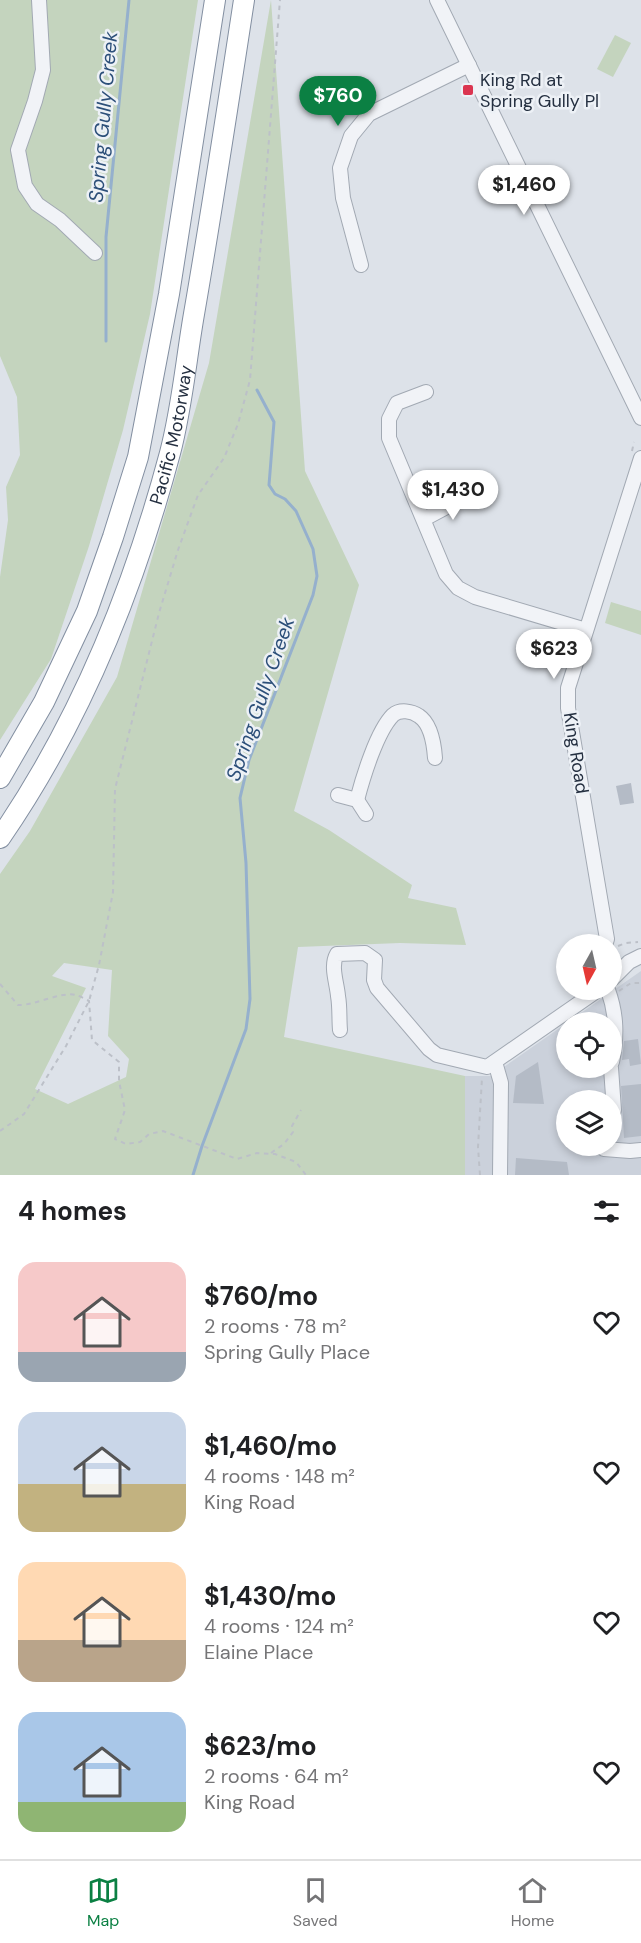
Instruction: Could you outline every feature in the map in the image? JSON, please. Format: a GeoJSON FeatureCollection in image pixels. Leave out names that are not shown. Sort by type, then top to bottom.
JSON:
{"type":"FeatureCollection","features":[{"type":"Feature","properties":{"kind":"highway","name":"Pacific Motorway"},"geometry":{"type":"LineString","coordinates":[[0,778],[44,702],[87,611],[138,457],[170,294],[215,0]]}},
{"type":"Feature","properties":{"kind":"highway","name":"Pacific Motorway"},"geometry":{"type":"LineString","coordinates":[[0,838],[66,730],[96,665],[140,553],[167,462],[194,316],[244,0]]}},
{"type":"Feature","properties":{"kind":"street"},"geometry":{"type":"LineString","coordinates":[[39,0],[43,70],[18,150],[25,186],[37,204],[60,220],[95,253]]}},
{"type":"Feature","properties":{"kind":"street"},"geometry":{"type":"LineString","coordinates":[[437,0],[641,418]]}},
{"type":"Feature","properties":{"kind":"street"},"geometry":{"type":"LineString","coordinates":[[361,265],[343,198],[340,168],[351,136],[369,114],[469,65]]}},
{"type":"Feature","properties":{"kind":"street"},"geometry":{"type":"LineString","coordinates":[[426,392],[397,403],[389,419],[389,438],[446,574],[458,588],[475,597],[586,630]]}},
{"type":"Feature","properties":{"kind":"street","name":"King Road"},"geometry":{"type":"LineString","coordinates":[[605,934],[568,708],[568,688],[641,458]]}},
{"type":"Feature","properties":{"kind":"street"},"geometry":{"type":"LineString","coordinates":[[424,519],[469,495]]}},
{"type":"Feature","properties":{"kind":"street"},"geometry":{"type":"LineString","coordinates":[[357,800],[382,732],[395,714],[403,711],[412,712],[424,721],[433,740],[435,758]]}},
{"type":"Feature","properties":{"kind":"street"},"geometry":{"type":"LineString","coordinates":[[338,795],[357,800],[366,814]]}},
{"type":"Feature","properties":{"kind":"street"},"geometry":{"type":"LineString","coordinates":[[622,969],[640,949]]}},
{"type":"Feature","properties":{"kind":"street"},"geometry":{"type":"LineString","coordinates":[[340,1030],[334,958],[337,954],[365,953],[375,960],[374,981],[377,988],[429,1049],[437,1055],[491,1065],[584,1000]]}},
{"type":"Feature","properties":{"kind":"street"},"geometry":{"type":"LineString","coordinates":[[491,1065],[501,1083],[500,1175]]}},
{"type":"Feature","properties":{"kind":"street"},"geometry":{"type":"LineString","coordinates":[[622,1150],[641,1150]]}},
{"type":"Feature","properties":{"kind":"path"},"geometry":{"type":"LineString","coordinates":[[0,1131],[24,1114],[66,1046],[89,1001],[99,965],[113,892],[115,789],[159,613],[198,495],[224,458],[238,424],[250,380],[280,0]]}},
{"type":"Feature","properties":{"kind":"path"},"geometry":{"type":"LineString","coordinates":[[622,945],[626,943],[640,949]]}},
{"type":"Feature","properties":{"kind":"path"},"geometry":{"type":"LineString","coordinates":[[0,984],[18,1005],[26,1006],[50,998],[74,994],[89,1001]]}},
{"type":"Feature","properties":{"kind":"path"},"geometry":{"type":"LineString","coordinates":[[89,1001],[92,1040],[119,1062],[119,1081],[125,1110],[115,1139],[126,1144],[140,1142],[149,1134],[163,1131],[237,1159],[257,1153],[270,1154],[296,1162],[306,1175]]}},
{"type":"Feature","properties":{"kind":"path"},"geometry":{"type":"LineString","coordinates":[[480,1175],[478,1147],[482,1078],[491,1065]]}},
{"type":"Feature","properties":{"kind":"path"},"geometry":{"type":"LineString","coordinates":[[270,1154],[284,1144],[293,1132],[292,1126],[301,1110]]}},
{"type":"Feature","properties":{"kind":"shaded area"},"geometry":{"type":"Polygon","coordinates":[[[641,971],[641,1175],[465,1175],[465,1076],[491,1076],[556,1030],[556,1078],[622,1078],[622,1012],[582,1012],[600,1000],[622,1000],[622,984],[641,971]]]}},
{"type":"Feature","properties":{"kind":"green space"},"geometry":{"type":"Polygon","coordinates":[[[0,0],[198,0],[150,314],[123,430],[89,546],[51,659],[0,740],[0,577],[8,520],[6,487],[20,455],[17,397],[0,356],[0,0]]]}},
{"type":"Feature","properties":{"kind":"green space"},"geometry":{"type":"Polygon","coordinates":[[[271,0],[305,471],[359,585],[294,811],[329,830],[412,885],[408,898],[456,908],[466,945],[400,943],[298,947],[284,1037],[465,1076],[465,1175],[0,1175],[0,874],[30,831],[117,677],[209,363],[271,0]],[[64,963],[52,976],[86,988],[35,1089],[68,1104],[126,1077],[129,1059],[108,1036],[112,970],[64,963]]]}},
{"type":"Feature","properties":{"kind":"green space"},"geometry":{"type":"Polygon","coordinates":[[[615,35],[631,43],[613,77],[597,69],[615,35]]]}},
{"type":"Feature","properties":{"kind":"green space"},"geometry":{"type":"Polygon","coordinates":[[[611,602],[641,611],[641,635],[605,623],[611,602]]]}},
{"type":"Feature","properties":{"kind":"building"},"geometry":{"type":"Polygon","coordinates":[[[631,783],[634,803],[620,805],[616,786],[631,783]]]}},
{"type":"Feature","properties":{"kind":"building"},"geometry":{"type":"Polygon","coordinates":[[[638,1039],[641,1064],[630,1066],[629,1059],[622,1060],[624,1041],[638,1039]]]}},
{"type":"Feature","properties":{"kind":"building"},"geometry":{"type":"Polygon","coordinates":[[[538,1062],[544,1104],[513,1103],[516,1076],[538,1062]]]}},
{"type":"Feature","properties":{"kind":"building"},"geometry":{"type":"Polygon","coordinates":[[[641,1084],[641,1136],[624,1138],[621,1086],[641,1084]]]}},
{"type":"Feature","properties":{"kind":"building"},"geometry":{"type":"Polygon","coordinates":[[[516,1158],[567,1162],[569,1175],[515,1175],[516,1158]]]}},
{"type":"Feature","properties":{"kind":"waterway","name":"Spring Gully Creek"},"geometry":{"type":"LineString","coordinates":[[106,341],[106,237],[129,0]]}},
{"type":"Feature","properties":{"kind":"waterway","name":"Spring Gully Creek"},"geometry":{"type":"LineString","coordinates":[[193,1175],[246,1029],[250,999],[246,863],[240,798],[249,760],[313,595],[317,576],[313,549],[296,511],[285,499],[275,494],[269,485],[274,422],[257,390]]}},
{"type":"Feature","properties":{"kind":"place","name":"King Rd at Spring Gully Pl"},"geometry":{"type":"Point","coordinates":[468,90]}}]}
